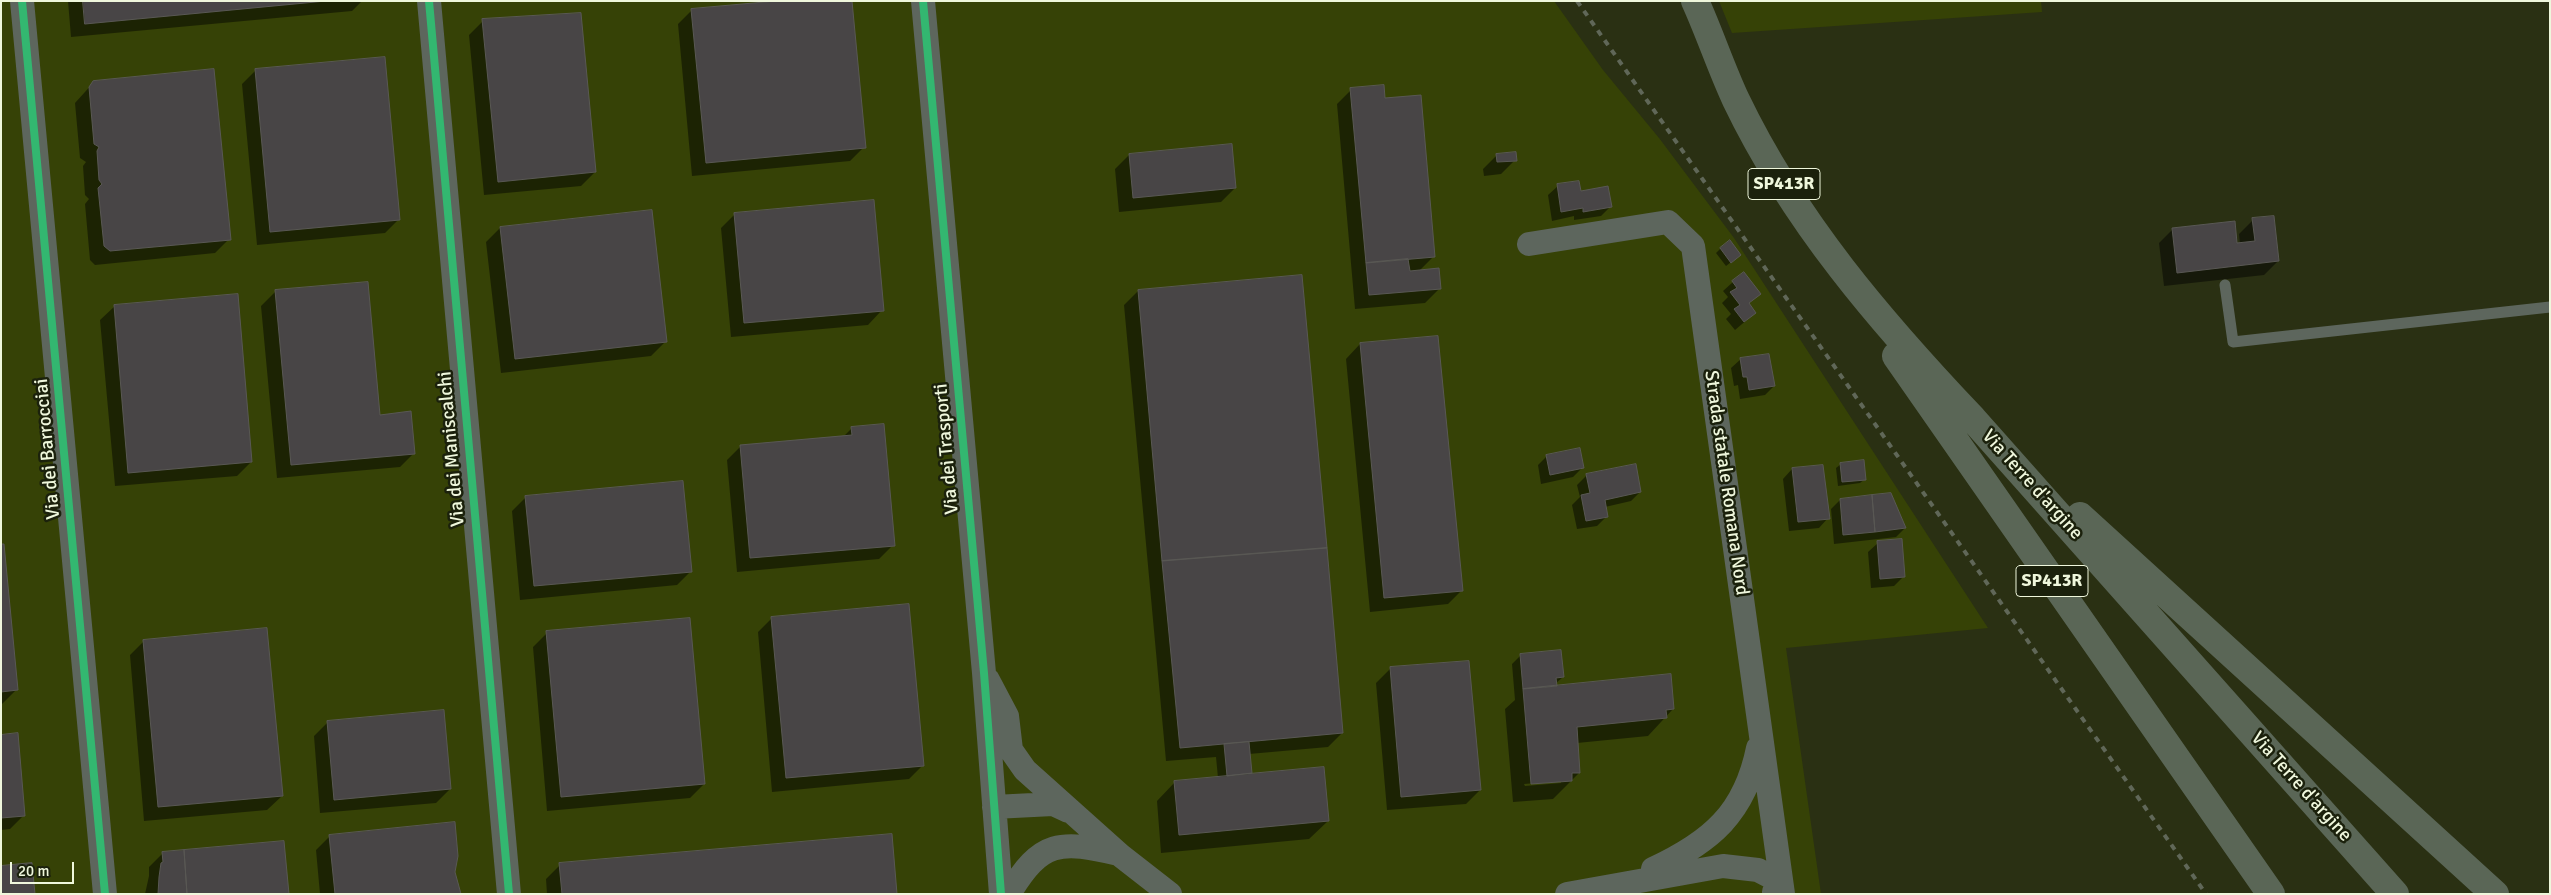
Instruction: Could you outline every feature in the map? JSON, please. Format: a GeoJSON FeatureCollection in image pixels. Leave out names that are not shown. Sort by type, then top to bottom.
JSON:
{"type":"FeatureCollection","features":[{"type":"Feature","properties":{"kind":"main road","name":"Via Terre d'argine"},"geometry":{"type":"LineString","coordinates":[[1695,1],[1736,100],[1796,203],[1837,265],[1907,350],[1973,419],[2395,894]]}},
{"type":"Feature","properties":{"kind":"main road","name":"SP413R"},"geometry":{"type":"LineString","coordinates":[[1837,265],[1908,375],[2271,894]]}},
{"type":"Feature","properties":{"kind":"main road","name":"SP413R"},"geometry":{"type":"LineString","coordinates":[[1973,419],[2495,894]]}},
{"type":"Feature","properties":{"kind":"street","name":"Via dei Barrocciai"},"geometry":{"type":"LineString","coordinates":[[22,1],[105,894]]}},
{"type":"Feature","properties":{"kind":"street","name":"Via dei Maniscalchi"},"geometry":{"type":"LineString","coordinates":[[429,1],[509,894]]}},
{"type":"Feature","properties":{"kind":"street","name":"Via dei Trasporti"},"geometry":{"type":"LineString","coordinates":[[923,1],[984,673],[1001,894]]}},
{"type":"Feature","properties":{"kind":"street","name":"Strada statale Romana Nord"},"geometry":{"type":"LineString","coordinates":[[1529,244],[1668,222],[1693,246],[1761,734],[1779,890]]}},
{"type":"Feature","properties":{"kind":"street","name":"Via dei Trasporti"},"geometry":{"type":"LineString","coordinates":[[984,673],[1007,716],[1011,750],[1025,770],[1120,855],[1170,894]]}},
{"type":"Feature","properties":{"kind":"street"},"geometry":{"type":"LineString","coordinates":[[1624,882],[1681,856],[1715,833],[1737,804],[1753,772],[1761,734]]}},
{"type":"Feature","properties":{"kind":"street","name":"Via dei Trasporti"},"geometry":{"type":"LineString","coordinates":[[994,807],[1053,804],[1074,814]]}},
{"type":"Feature","properties":{"kind":"street","name":"Via dei Trasporti"},"geometry":{"type":"LineString","coordinates":[[1009,894],[1028,863],[1041,853],[1056,847],[1073,845],[1120,855]]}},
{"type":"Feature","properties":{"kind":"street"},"geometry":{"type":"LineString","coordinates":[[1572,894],[1624,882],[1723,866],[1758,870],[1779,890]]}},
{"type":"Feature","properties":{"kind":"lane"},"geometry":{"type":"LineString","coordinates":[[2225,285],[2233,342],[2550,307]]}},
{"type":"Feature","properties":{"kind":"shaded area"},"geometry":{"type":"Polygon","coordinates":[[[1,1],[1554,1],[1603,70],[1659,138],[1734,238],[1988,628],[1786,648],[1821,894],[1,894],[1,1]]]}},
{"type":"Feature","properties":{"kind":"shaded area"},"geometry":{"type":"Polygon","coordinates":[[[1719,1],[2041,1],[2042,12],[1732,33],[1719,1]]]}},
{"type":"Feature","properties":{"kind":"building"},"geometry":{"type":"Polygon","coordinates":[[[83,1],[326,1],[85,24],[83,1]]]}},
{"type":"Feature","properties":{"kind":"building"},"geometry":{"type":"Polygon","coordinates":[[[776,1],[852,1],[866,148],[706,163],[691,9],[776,1]]]}},
{"type":"Feature","properties":{"kind":"building"},"geometry":{"type":"Polygon","coordinates":[[[581,13],[596,172],[498,182],[482,19],[581,13]]]}},
{"type":"Feature","properties":{"kind":"building"},"geometry":{"type":"Polygon","coordinates":[[[385,57],[400,220],[270,232],[255,69],[385,57]]]}},
{"type":"Feature","properties":{"kind":"building"},"geometry":{"type":"Polygon","coordinates":[[[214,69],[231,240],[110,251],[104,246],[98,188],[102,184],[99,180],[97,151],[99,147],[94,144],[89,87],[93,81],[214,69]]]}},
{"type":"Feature","properties":{"kind":"building"},"geometry":{"type":"Polygon","coordinates":[[[1384,85],[1385,98],[1421,95],[1435,257],[1366,263],[1350,88],[1384,85]]]}},
{"type":"Feature","properties":{"kind":"building"},"geometry":{"type":"Polygon","coordinates":[[[1232,144],[1236,188],[1133,198],[1129,154],[1232,144]]]}},
{"type":"Feature","properties":{"kind":"building"},"geometry":{"type":"Polygon","coordinates":[[[1516,152],[1517,161],[1497,162],[1496,154],[1516,152]]]}},
{"type":"Feature","properties":{"kind":"building"},"geometry":{"type":"Polygon","coordinates":[[[1579,181],[1581,191],[1608,186],[1612,207],[1583,212],[1583,208],[1561,212],[1557,184],[1579,181]]]}},
{"type":"Feature","properties":{"kind":"building"},"geometry":{"type":"Polygon","coordinates":[[[874,200],[884,311],[744,323],[734,213],[874,200]]]}},
{"type":"Feature","properties":{"kind":"building"},"geometry":{"type":"Polygon","coordinates":[[[652,210],[667,342],[515,359],[500,227],[652,210]]]}},
{"type":"Feature","properties":{"kind":"building"},"geometry":{"type":"Polygon","coordinates":[[[2274,216],[2279,261],[2177,273],[2172,228],[2235,221],[2237,243],[2255,241],[2252,218],[2274,216]]]}},
{"type":"Feature","properties":{"kind":"building"},"geometry":{"type":"Polygon","coordinates":[[[1730,240],[1741,255],[1731,263],[1720,248],[1730,240]]]}},
{"type":"Feature","properties":{"kind":"building"},"geometry":{"type":"Polygon","coordinates":[[[1408,259],[1410,271],[1439,268],[1441,289],[1369,295],[1366,263],[1408,259]]]}},
{"type":"Feature","properties":{"kind":"building"},"geometry":{"type":"Polygon","coordinates":[[[1744,272],[1761,294],[1749,303],[1756,313],[1744,322],[1734,309],[1740,305],[1730,292],[1737,288],[1732,281],[1744,272]]]}},
{"type":"Feature","properties":{"kind":"building"},"geometry":{"type":"Polygon","coordinates":[[[1302,275],[1327,548],[1162,561],[1138,290],[1302,275]]]}},
{"type":"Feature","properties":{"kind":"building"},"geometry":{"type":"Polygon","coordinates":[[[368,282],[380,415],[411,411],[415,454],[291,465],[275,290],[368,282]]]}},
{"type":"Feature","properties":{"kind":"building"},"geometry":{"type":"Polygon","coordinates":[[[238,294],[252,462],[128,473],[114,305],[238,294]]]}},
{"type":"Feature","properties":{"kind":"building"},"geometry":{"type":"Polygon","coordinates":[[[1438,336],[1463,591],[1384,598],[1360,343],[1438,336]]]}},
{"type":"Feature","properties":{"kind":"building"},"geometry":{"type":"Polygon","coordinates":[[[1769,354],[1775,386],[1749,390],[1747,377],[1743,377],[1740,358],[1769,354]]]}},
{"type":"Feature","properties":{"kind":"building"},"geometry":{"type":"Polygon","coordinates":[[[884,424],[895,546],[750,558],[740,445],[852,435],[851,427],[884,424]]]}},
{"type":"Feature","properties":{"kind":"building"},"geometry":{"type":"Polygon","coordinates":[[[1580,448],[1584,468],[1550,475],[1546,455],[1580,448]]]}},
{"type":"Feature","properties":{"kind":"building"},"geometry":{"type":"Polygon","coordinates":[[[1864,460],[1866,480],[1842,482],[1840,463],[1864,460]]]}},
{"type":"Feature","properties":{"kind":"building"},"geometry":{"type":"Polygon","coordinates":[[[1636,464],[1641,492],[1605,500],[1608,517],[1586,521],[1581,495],[1590,493],[1586,474],[1636,464]]]}},
{"type":"Feature","properties":{"kind":"building"},"geometry":{"type":"Polygon","coordinates":[[[1823,465],[1830,519],[1798,522],[1792,468],[1823,465]]]}},
{"type":"Feature","properties":{"kind":"building"},"geometry":{"type":"Polygon","coordinates":[[[683,481],[692,572],[534,586],[525,496],[683,481]]]}},
{"type":"Feature","properties":{"kind":"building"},"geometry":{"type":"Polygon","coordinates":[[[1891,493],[1906,528],[1875,532],[1872,495],[1891,493]]]}},
{"type":"Feature","properties":{"kind":"building"},"geometry":{"type":"Polygon","coordinates":[[[1872,495],[1875,532],[1843,535],[1840,499],[1872,495]]]}},
{"type":"Feature","properties":{"kind":"building"},"geometry":{"type":"Polygon","coordinates":[[[1902,539],[1905,577],[1880,579],[1877,541],[1902,539]]]}},
{"type":"Feature","properties":{"kind":"building"},"geometry":{"type":"Polygon","coordinates":[[[1,544],[4,544],[18,690],[1,692],[1,544]]]}},
{"type":"Feature","properties":{"kind":"building"},"geometry":{"type":"Polygon","coordinates":[[[1327,548],[1343,733],[1180,748],[1162,561],[1327,548]]]}},
{"type":"Feature","properties":{"kind":"building"},"geometry":{"type":"Polygon","coordinates":[[[909,604],[924,766],[786,778],[771,617],[909,604]]]}},
{"type":"Feature","properties":{"kind":"building"},"geometry":{"type":"Polygon","coordinates":[[[690,618],[705,784],[561,797],[546,631],[690,618]]]}},
{"type":"Feature","properties":{"kind":"building"},"geometry":{"type":"Polygon","coordinates":[[[267,628],[283,796],[158,807],[143,640],[267,628]]]}},
{"type":"Feature","properties":{"kind":"building"},"geometry":{"type":"Polygon","coordinates":[[[1561,650],[1564,677],[1556,678],[1557,686],[1523,689],[1520,654],[1561,650]]]}},
{"type":"Feature","properties":{"kind":"building"},"geometry":{"type":"Polygon","coordinates":[[[1469,661],[1481,790],[1401,797],[1390,667],[1469,661]]]}},
{"type":"Feature","properties":{"kind":"building"},"geometry":{"type":"Polygon","coordinates":[[[1671,674],[1674,709],[1666,710],[1667,718],[1577,727],[1580,773],[1572,773],[1572,781],[1531,784],[1523,689],[1671,674]]]}},
{"type":"Feature","properties":{"kind":"building"},"geometry":{"type":"Polygon","coordinates":[[[444,710],[451,789],[334,800],[327,721],[444,710]]]}},
{"type":"Feature","properties":{"kind":"building"},"geometry":{"type":"Polygon","coordinates":[[[18,733],[25,816],[1,818],[1,735],[18,733]]]}},
{"type":"Feature","properties":{"kind":"building"},"geometry":{"type":"Polygon","coordinates":[[[1249,742],[1252,773],[1227,776],[1224,744],[1249,742]]]}},
{"type":"Feature","properties":{"kind":"building"},"geometry":{"type":"Polygon","coordinates":[[[1324,767],[1329,821],[1179,835],[1174,781],[1324,767]]]}},
{"type":"Feature","properties":{"kind":"building"},"geometry":{"type":"Polygon","coordinates":[[[455,822],[458,856],[455,872],[461,894],[335,894],[329,835],[455,822]]]}},
{"type":"Feature","properties":{"kind":"building"},"geometry":{"type":"Polygon","coordinates":[[[892,834],[897,894],[562,894],[559,863],[892,834]]]}},
{"type":"Feature","properties":{"kind":"building"},"geometry":{"type":"Polygon","coordinates":[[[284,841],[289,894],[187,894],[184,850],[284,841]]]}},
{"type":"Feature","properties":{"kind":"building"},"geometry":{"type":"Polygon","coordinates":[[[184,850],[187,894],[158,894],[161,863],[163,862],[162,852],[184,850]]]}},
{"type":"Feature","properties":{"kind":"building"},"geometry":{"type":"Polygon","coordinates":[[[32,863],[35,894],[1,894],[1,866],[32,863]]]}},
{"type":"Feature","properties":{"kind":"railway"},"geometry":{"type":"LineString","coordinates":[[1577,1],[2206,894]]}},
{"type":"Feature","properties":{"kind":"cycle path"},"geometry":{"type":"LineString","coordinates":[[22,1],[105,894]]}},
{"type":"Feature","properties":{"kind":"cycle path"},"geometry":{"type":"LineString","coordinates":[[429,1],[509,894]]}},
{"type":"Feature","properties":{"kind":"cycle path"},"geometry":{"type":"LineString","coordinates":[[923,1],[984,673],[1001,894]]}}]}
